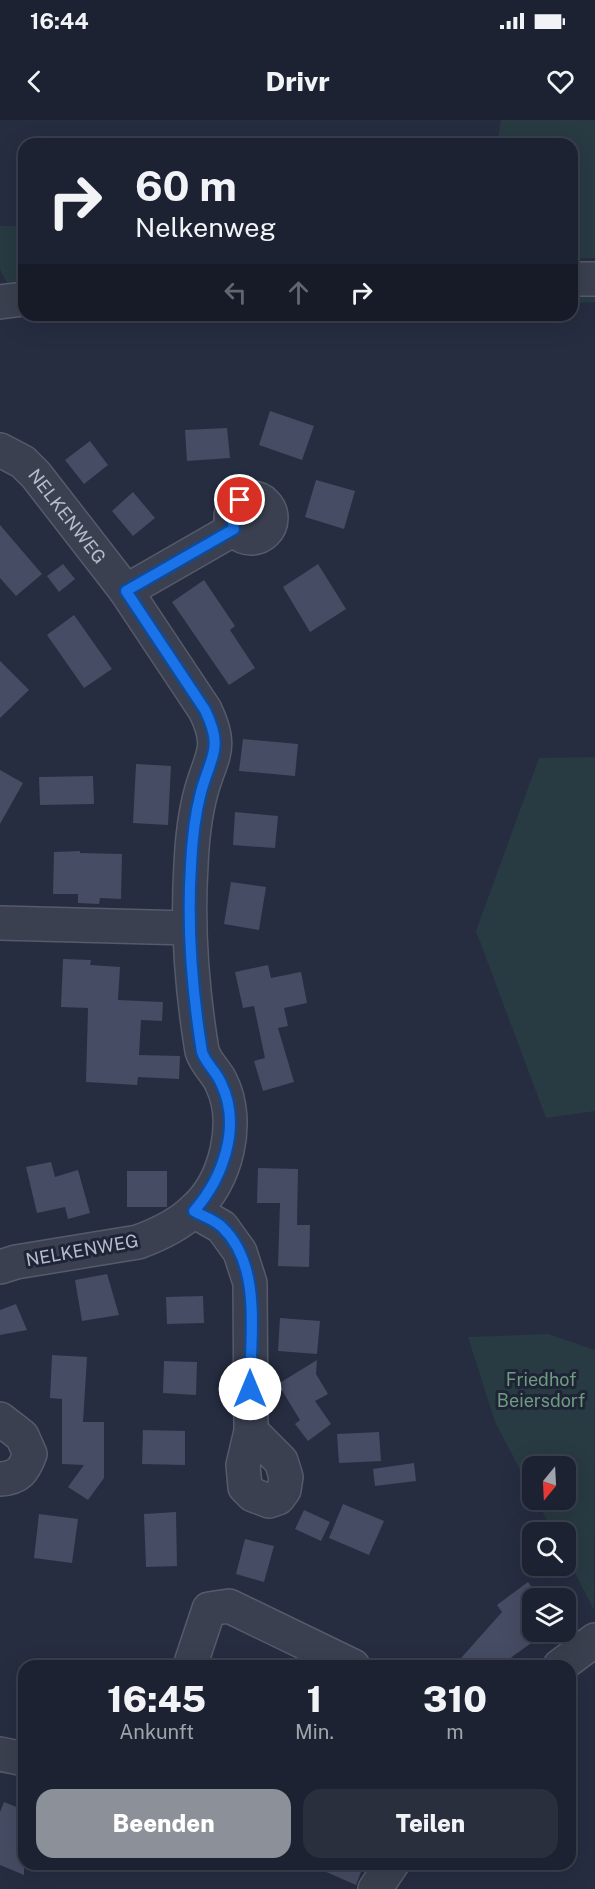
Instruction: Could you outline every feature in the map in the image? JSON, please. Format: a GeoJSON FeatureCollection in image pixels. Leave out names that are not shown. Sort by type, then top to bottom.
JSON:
{"type":"FeatureCollection","features":[{"type":"Feature","properties":{"kind":"street"},"geometry":{"type":"LineString","coordinates":[[578,279],[595,279]]}},
{"type":"Feature","properties":{"kind":"street"},"geometry":{"type":"LineString","coordinates":[[0,302],[18,300]]}},
{"type":"Feature","properties":{"kind":"street","name":"NELKENWEG"},"geometry":{"type":"LineString","coordinates":[[0,450],[23,462],[36,475],[126,591],[205,710],[213,728],[215,754],[201,793],[191,863],[189,928],[202,1052],[206,1062],[221,1082],[229,1122],[228,1144],[221,1172],[194,1211],[154,1236],[138,1242],[16,1262],[0,1267]]}},
{"type":"Feature","properties":{"kind":"street"},"geometry":{"type":"LineString","coordinates":[[126,591],[234,529]]}},
{"type":"Feature","properties":{"kind":"street"},"geometry":{"type":"LineString","coordinates":[[0,923],[189,928]]}},
{"type":"Feature","properties":{"kind":"street"},"geometry":{"type":"LineString","coordinates":[[194,1211],[222,1227],[240,1252],[250,1283],[251,1431]]}},
{"type":"Feature","properties":{"kind":"street"},"geometry":{"type":"LineString","coordinates":[[0,1419],[22,1436],[30,1454],[24,1470],[17,1475],[0,1479]]}},
{"type":"Feature","properties":{"kind":"street"},"geometry":{"type":"LineString","coordinates":[[192,1660],[209,1610],[229,1606],[341,1660]]}},
{"type":"Feature","properties":{"kind":"street"},"geometry":{"type":"LineString","coordinates":[[568,1660],[595,1640]]}},
{"type":"Feature","properties":{"kind":"street"},"geometry":{"type":"LineString","coordinates":[[0,1754],[18,1758]]}},
{"type":"Feature","properties":{"kind":"street"},"geometry":{"type":"LineString","coordinates":[[375,1889],[388,1870]]}},
{"type":"Feature","properties":{"kind":"green space"},"geometry":{"type":"Polygon","coordinates":[[[501,120],[595,120],[595,258],[578,259],[578,138],[498,138],[501,120]]]}},
{"type":"Feature","properties":{"kind":"green space"},"geometry":{"type":"Polygon","coordinates":[[[0,226],[18,226],[18,290],[12,291],[0,270],[0,226]]]}},
{"type":"Feature","properties":{"kind":"green space"},"geometry":{"type":"Polygon","coordinates":[[[595,288],[595,302],[578,303],[578,289],[595,288]]]}},
{"type":"Feature","properties":{"kind":"green space"},"geometry":{"type":"Polygon","coordinates":[[[595,757],[595,1111],[546,1118],[476,931],[539,758],[595,757]]]}},
{"type":"Feature","properties":{"kind":"green space","name":"Friedhof Beiersdorf"},"geometry":{"type":"Polygon","coordinates":[[[548,1334],[595,1350],[594,1610],[576,1575],[576,1522],[548,1522],[541,1510],[576,1510],[576,1456],[522,1456],[522,1474],[495,1422],[468,1337],[548,1334]]]}},
{"type":"Feature","properties":{"kind":"building"},"geometry":{"type":"Polygon","coordinates":[[[270,411],[314,426],[302,460],[259,445],[270,411]]]}},
{"type":"Feature","properties":{"kind":"building"},"geometry":{"type":"Polygon","coordinates":[[[227,428],[230,458],[187,461],[185,430],[227,428]]]}},
{"type":"Feature","properties":{"kind":"building"},"geometry":{"type":"Polygon","coordinates":[[[90,441],[108,465],[84,484],[65,460],[90,441]]]}},
{"type":"Feature","properties":{"kind":"building"},"geometry":{"type":"Polygon","coordinates":[[[316,480],[355,491],[344,529],[305,517],[316,480]]]}},
{"type":"Feature","properties":{"kind":"building"},"geometry":{"type":"Polygon","coordinates":[[[133,492],[155,518],[133,536],[112,511],[133,492]]]}},
{"type":"Feature","properties":{"kind":"building"},"geometry":{"type":"Polygon","coordinates":[[[0,525],[42,574],[16,596],[0,578],[0,525]]]}},
{"type":"Feature","properties":{"kind":"building"},"geometry":{"type":"Polygon","coordinates":[[[63,564],[75,579],[59,592],[47,576],[63,564]]]}},
{"type":"Feature","properties":{"kind":"building"},"geometry":{"type":"Polygon","coordinates":[[[318,564],[346,609],[310,632],[283,587],[318,564]]]}},
{"type":"Feature","properties":{"kind":"building"},"geometry":{"type":"Polygon","coordinates":[[[204,580],[235,626],[230,630],[255,668],[229,685],[172,602],[204,580]]]}},
{"type":"Feature","properties":{"kind":"building"},"geometry":{"type":"Polygon","coordinates":[[[74,615],[112,669],[84,688],[47,635],[74,615]]]}},
{"type":"Feature","properties":{"kind":"building"},"geometry":{"type":"Polygon","coordinates":[[[0,661],[29,690],[0,718],[0,661]]]}},
{"type":"Feature","properties":{"kind":"building"},"geometry":{"type":"Polygon","coordinates":[[[243,739],[298,744],[295,776],[239,771],[243,739]]]}},
{"type":"Feature","properties":{"kind":"building"},"geometry":{"type":"Polygon","coordinates":[[[136,764],[171,766],[168,825],[133,823],[136,764]]]}},
{"type":"Feature","properties":{"kind":"building"},"geometry":{"type":"Polygon","coordinates":[[[0,770],[23,783],[0,824],[0,770]]]}},
{"type":"Feature","properties":{"kind":"building"},"geometry":{"type":"Polygon","coordinates":[[[93,776],[94,804],[40,805],[39,777],[93,776]]]}},
{"type":"Feature","properties":{"kind":"building"},"geometry":{"type":"Polygon","coordinates":[[[235,812],[278,816],[275,848],[233,845],[235,812]]]}},
{"type":"Feature","properties":{"kind":"building"},"geometry":{"type":"Polygon","coordinates":[[[80,851],[80,853],[122,854],[121,899],[100,898],[99,904],[78,903],[78,894],[53,894],[54,852],[80,851]]]}},
{"type":"Feature","properties":{"kind":"building"},"geometry":{"type":"Polygon","coordinates":[[[231,882],[266,887],[259,930],[224,924],[231,882]]]}},
{"type":"Feature","properties":{"kind":"building"},"geometry":{"type":"Polygon","coordinates":[[[63,959],[91,960],[90,965],[120,967],[118,1000],[163,1002],[162,1021],[141,1020],[139,1055],[180,1056],[179,1079],[138,1077],[137,1085],[86,1082],[88,1008],[61,1007],[63,959]]]}},
{"type":"Feature","properties":{"kind":"building"},"geometry":{"type":"Polygon","coordinates":[[[268,965],[271,978],[301,972],[307,1003],[284,1008],[288,1026],[278,1028],[294,1082],[263,1091],[254,1061],[265,1058],[254,1006],[243,1008],[235,972],[268,965]]]}},
{"type":"Feature","properties":{"kind":"building"},"geometry":{"type":"Polygon","coordinates":[[[51,1162],[55,1177],[78,1170],[90,1213],[68,1219],[65,1207],[37,1213],[26,1167],[51,1162]]]}},
{"type":"Feature","properties":{"kind":"building"},"geometry":{"type":"Polygon","coordinates":[[[258,1168],[298,1169],[297,1225],[310,1225],[309,1267],[278,1266],[280,1203],[257,1203],[258,1168]]]}},
{"type":"Feature","properties":{"kind":"building"},"geometry":{"type":"Polygon","coordinates":[[[127,1171],[167,1171],[167,1207],[127,1207],[127,1171]]]}},
{"type":"Feature","properties":{"kind":"building"},"geometry":{"type":"Polygon","coordinates":[[[107,1274],[119,1315],[82,1321],[75,1280],[107,1274]]]}},
{"type":"Feature","properties":{"kind":"building"},"geometry":{"type":"Polygon","coordinates":[[[203,1296],[204,1323],[167,1324],[166,1297],[203,1296]]]}},
{"type":"Feature","properties":{"kind":"building"},"geometry":{"type":"Polygon","coordinates":[[[16,1304],[27,1330],[0,1335],[0,1310],[16,1304]]]}},
{"type":"Feature","properties":{"kind":"building"},"geometry":{"type":"Polygon","coordinates":[[[280,1318],[320,1321],[317,1354],[278,1351],[280,1318]]]}},
{"type":"Feature","properties":{"kind":"building"},"geometry":{"type":"Polygon","coordinates":[[[52,1355],[87,1357],[83,1422],[104,1422],[104,1478],[88,1500],[68,1487],[84,1465],[62,1464],[62,1399],[50,1398],[52,1355]]]}},
{"type":"Feature","properties":{"kind":"building"},"geometry":{"type":"Polygon","coordinates":[[[317,1360],[316,1374],[328,1394],[315,1401],[331,1424],[308,1441],[295,1424],[300,1420],[278,1384],[317,1360]]]}},
{"type":"Feature","properties":{"kind":"building"},"geometry":{"type":"Polygon","coordinates":[[[164,1361],[197,1362],[196,1395],[163,1393],[164,1361]]]}},
{"type":"Feature","properties":{"kind":"building"},"geometry":{"type":"Polygon","coordinates":[[[143,1430],[185,1431],[185,1465],[142,1464],[143,1430]]]}},
{"type":"Feature","properties":{"kind":"building"},"geometry":{"type":"Polygon","coordinates":[[[379,1432],[381,1461],[339,1463],[337,1434],[379,1432]]]}},
{"type":"Feature","properties":{"kind":"building"},"geometry":{"type":"Polygon","coordinates":[[[414,1463],[416,1481],[375,1486],[373,1469],[414,1463]]]}},
{"type":"Feature","properties":{"kind":"building"},"geometry":{"type":"Polygon","coordinates":[[[343,1504],[384,1521],[369,1555],[329,1538],[343,1504]]]}},
{"type":"Feature","properties":{"kind":"building"},"geometry":{"type":"Polygon","coordinates":[[[304,1510],[330,1522],[321,1541],[295,1529],[304,1510]]]}},
{"type":"Feature","properties":{"kind":"building"},"geometry":{"type":"Polygon","coordinates":[[[176,1512],[177,1566],[146,1567],[144,1514],[176,1512]]]}},
{"type":"Feature","properties":{"kind":"building"},"geometry":{"type":"Polygon","coordinates":[[[39,1514],[78,1519],[72,1563],[34,1558],[39,1514]]]}},
{"type":"Feature","properties":{"kind":"building"},"geometry":{"type":"Polygon","coordinates":[[[245,1539],[274,1546],[264,1582],[236,1574],[245,1539]]]}},
{"type":"Feature","properties":{"kind":"building"},"geometry":{"type":"Polygon","coordinates":[[[528,1582],[533,1588],[522,1588],[522,1642],[533,1642],[509,1660],[459,1660],[502,1612],[497,1605],[528,1582]]]}},
{"type":"Feature","properties":{"kind":"building"},"geometry":{"type":"Polygon","coordinates":[[[4,1802],[18,1808],[18,1870],[24,1870],[24,1875],[0,1865],[0,1812],[4,1802]]]}},
{"type":"Feature","properties":{"kind":"building"},"geometry":{"type":"Polygon","coordinates":[[[322,1870],[362,1870],[356,1885],[322,1870]]]}},
{"type":"Feature","properties":{"kind":"route"},"geometry":{"type":"LineString","coordinates":[[240,500],[231,513],[234,529],[126,591],[205,710],[213,728],[215,754],[201,793],[191,863],[189,928],[202,1052],[206,1062],[221,1082],[228,1107],[229,1122],[228,1144],[221,1172],[194,1211],[222,1227],[240,1252],[250,1283],[250,1389]]}}]}
